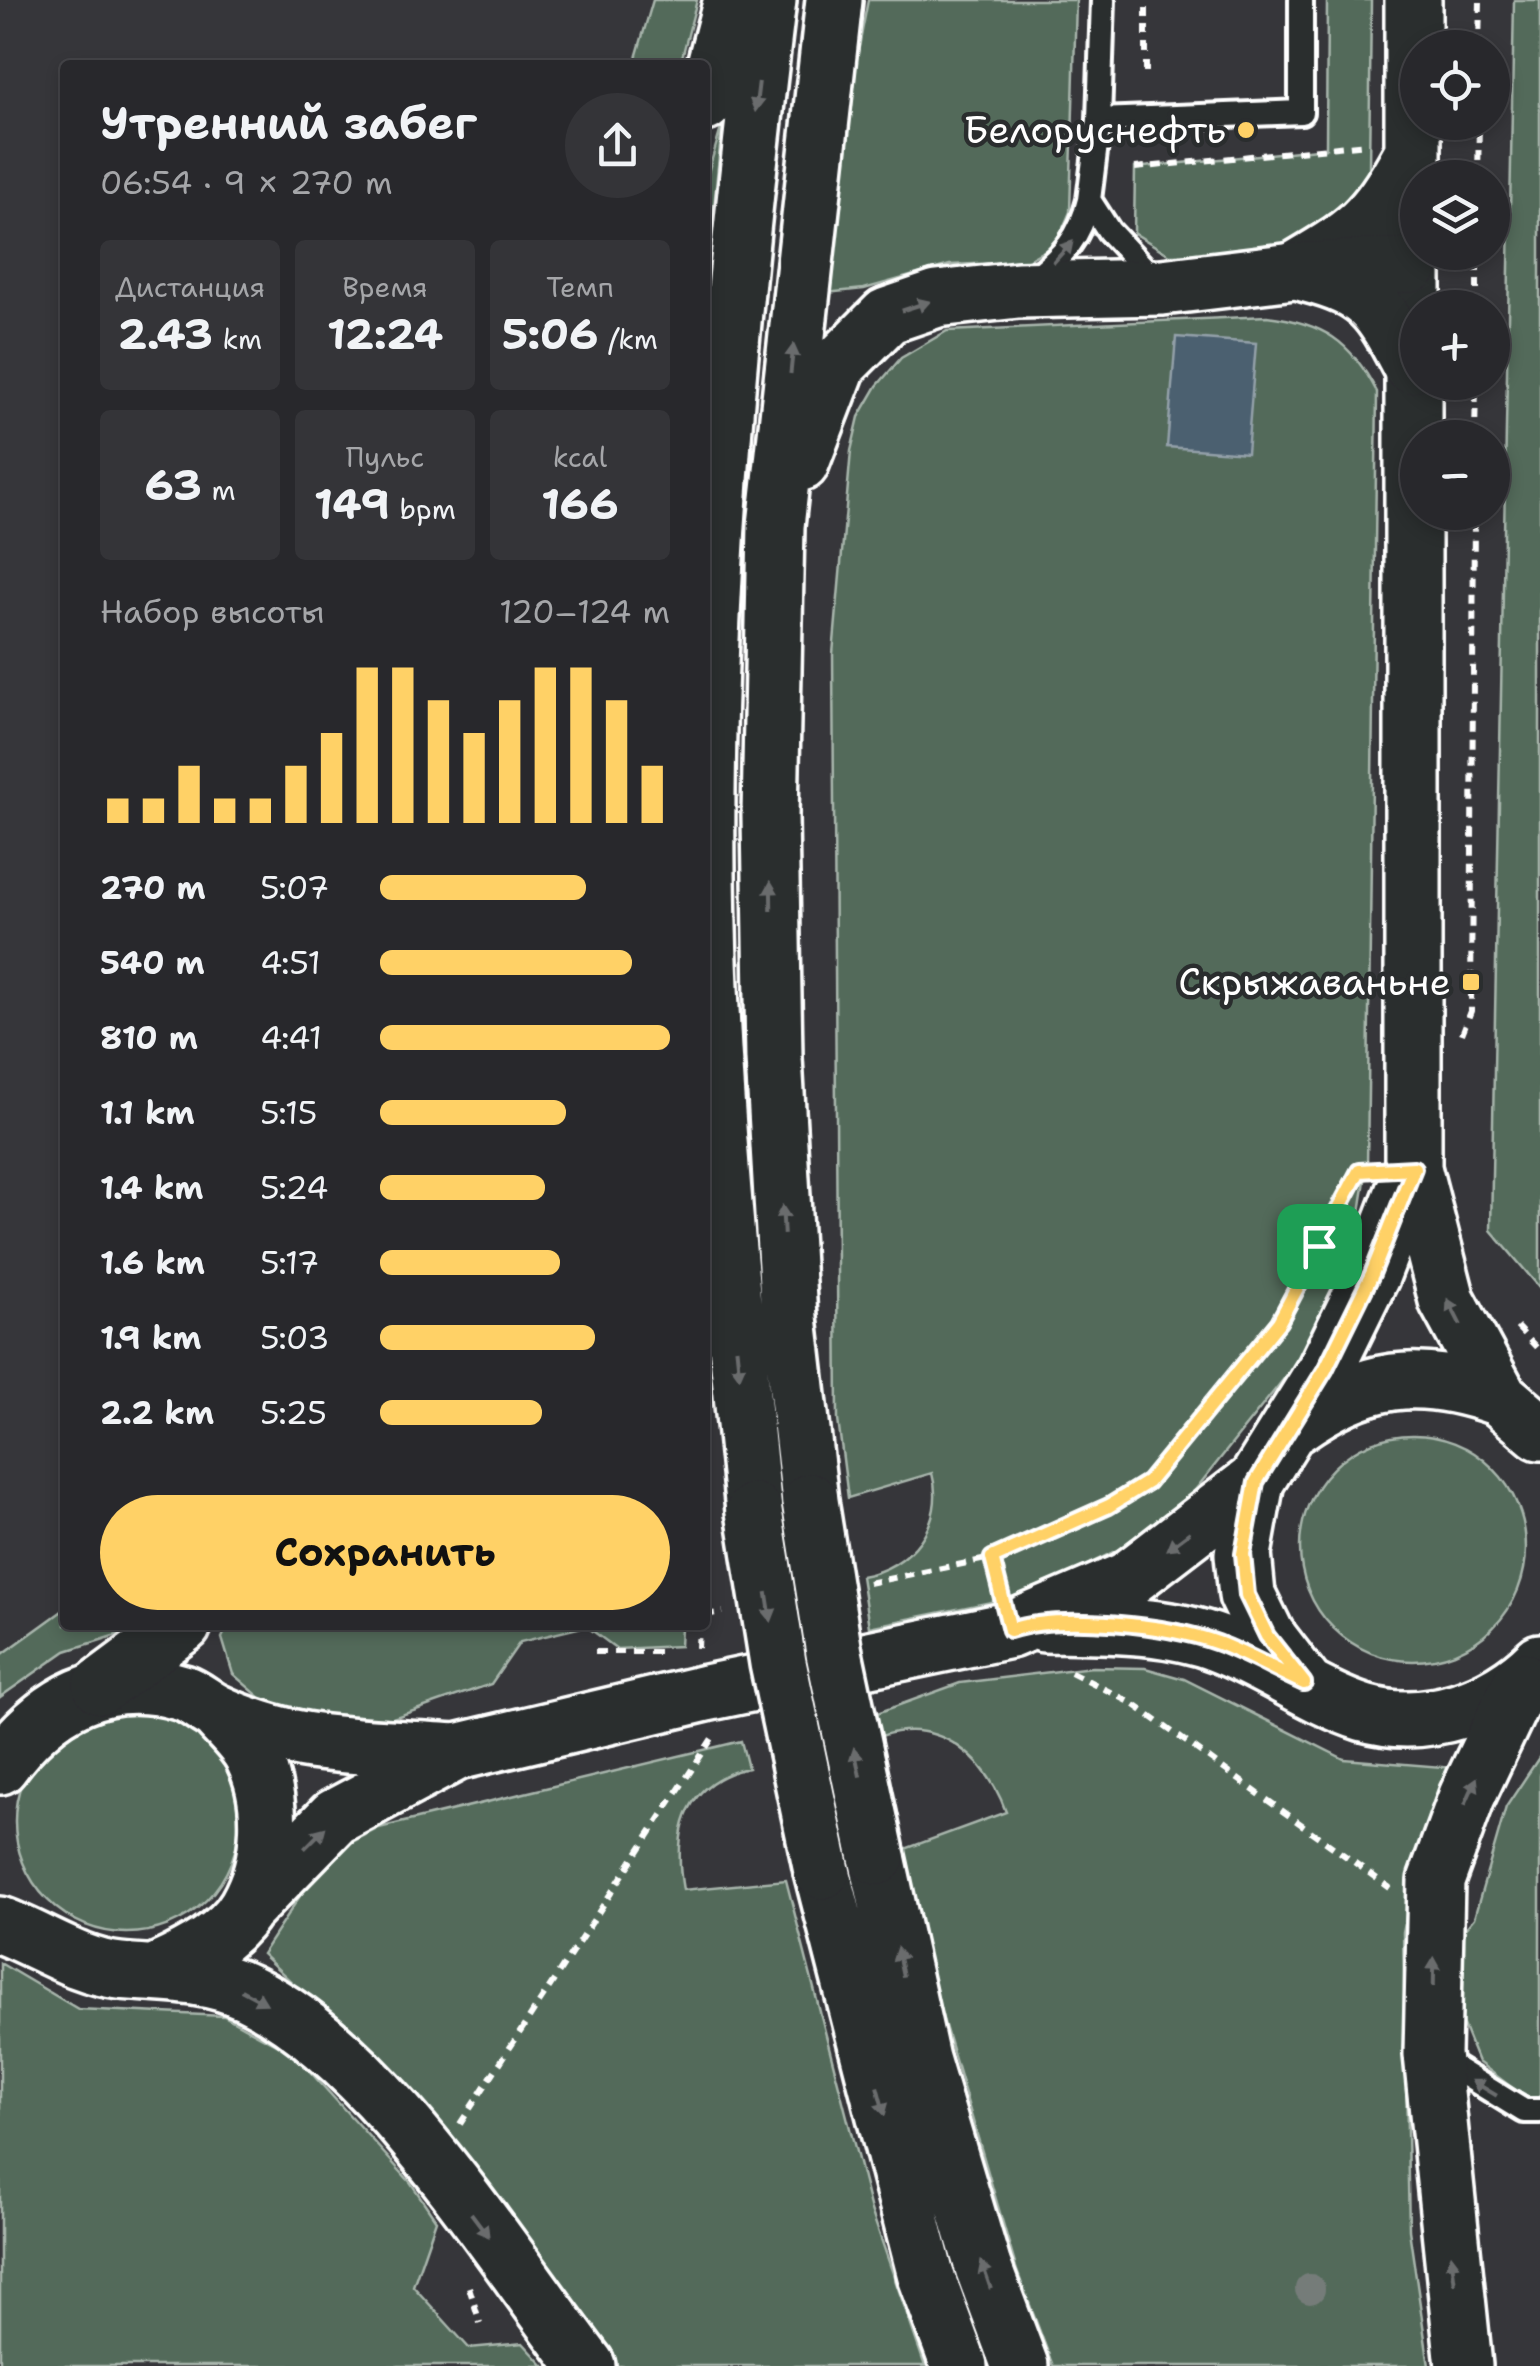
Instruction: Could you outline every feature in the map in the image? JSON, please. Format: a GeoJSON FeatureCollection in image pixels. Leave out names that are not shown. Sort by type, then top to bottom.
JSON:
{"type":"FeatureCollection","features":[{"type":"Feature","properties":{"kind":"main road"},"geometry":{"type":"LineString","coordinates":[[710,84],[732,0]]}},
{"type":"Feature","properties":{"kind":"main road"},"geometry":{"type":"LineString","coordinates":[[710,760],[715,578],[741,228],[768,0]]}},
{"type":"Feature","properties":{"kind":"main road"},"geometry":{"type":"LineString","coordinates":[[834,0],[776,526],[770,816],[774,1058],[789,1318],[810,1500],[834,1654],[921,2059],[983,2267],[1020,2366]]}},
{"type":"Feature","properties":{"kind":"main road"},"geometry":{"type":"LineString","coordinates":[[1294,271],[1347,240],[1382,209],[1397,150],[1413,0]]}},
{"type":"Feature","properties":{"kind":"main road"},"geometry":{"type":"LineString","coordinates":[[1397,150],[1400,177]]}},
{"type":"Feature","properties":{"kind":"main road"},"geometry":{"type":"LineString","coordinates":[[776,526],[839,364],[888,316],[937,299],[1018,290],[1162,287],[1294,271],[1400,266]]}},
{"type":"Feature","properties":{"kind":"main road"},"geometry":{"type":"LineString","coordinates":[[1294,271],[1347,284],[1382,312],[1400,346]]}},
{"type":"Feature","properties":{"kind":"main road"},"geometry":{"type":"LineString","coordinates":[[1410,400],[1414,1168],[1446,1300],[1520,1415]]}},
{"type":"Feature","properties":{"kind":"main road"},"geometry":{"type":"LineString","coordinates":[[710,938],[722,1212],[754,1510],[778,1662],[822,1871],[926,2276],[959,2366]]}},
{"type":"Feature","properties":{"kind":"main road"},"geometry":{"type":"LineString","coordinates":[[1304,1683],[1267,1636],[1247,1595],[1243,1554],[1256,1482],[1325,1370],[1372,1274],[1414,1168]]}},
{"type":"Feature","properties":{"kind":"main road"},"geometry":{"type":"LineString","coordinates":[[1284,1434],[1332,1400],[1380,1381],[1451,1380],[1520,1415]]}},
{"type":"Feature","properties":{"kind":"main road"},"geometry":{"type":"LineString","coordinates":[[1030,1639],[1127,1580],[1256,1482]]}},
{"type":"Feature","properties":{"kind":"main road"},"geometry":{"type":"LineString","coordinates":[[160,1970],[195,1954],[335,1818],[456,1752],[706,1692],[1124,1625],[1216,1642],[1364,1713],[1425,1719],[1477,1706],[1531,1671]]}},
{"type":"Feature","properties":{"kind":"main road"},"geometry":{"type":"LineString","coordinates":[[0,1766],[23,1734],[64,1704],[101,1686],[175,1630]]}},
{"type":"Feature","properties":{"kind":"main road"},"geometry":{"type":"LineString","coordinates":[[1464,2366],[1432,2054],[1436,1882],[1468,1796],[1531,1671]]}},
{"type":"Feature","properties":{"kind":"main road"},"geometry":{"type":"LineString","coordinates":[[101,1686],[143,1683],[188,1694],[217,1712],[302,1740],[456,1752]]}},
{"type":"Feature","properties":{"kind":"main road"},"geometry":{"type":"LineString","coordinates":[[217,1712],[252,1754],[267,1802],[265,1858],[247,1907]]}},
{"type":"Feature","properties":{"kind":"main road"},"geometry":{"type":"LineString","coordinates":[[0,1892],[20,1932],[83,1962],[120,1971],[160,1970],[244,1990],[316,2032],[379,2096],[587,2366]]}},
{"type":"Feature","properties":{"kind":"lane"},"geometry":{"type":"LineString","coordinates":[[1018,290],[1065,255],[1083,225],[1099,120],[1102,0]]}},
{"type":"Feature","properties":{"kind":"lane"},"geometry":{"type":"LineString","coordinates":[[1099,120],[1300,112],[1302,0]]}},
{"type":"Feature","properties":{"kind":"lane"},"geometry":{"type":"LineString","coordinates":[[1089,200],[1109,231],[1162,287]]}},
{"type":"Feature","properties":{"kind":"lane"},"geometry":{"type":"LineString","coordinates":[[1432,2054],[1524,2111],[1540,2110]]}},
{"type":"Feature","properties":{"kind":"path"},"geometry":{"type":"LineString","coordinates":[[1146,0],[1146,72]]}},
{"type":"Feature","properties":{"kind":"path"},"geometry":{"type":"LineString","coordinates":[[1480,0],[1480,30]]}},
{"type":"Feature","properties":{"kind":"path"},"geometry":{"type":"LineString","coordinates":[[1135,168],[1397,150]]}},
{"type":"Feature","properties":{"kind":"path"},"geometry":{"type":"LineString","coordinates":[[1458,1043],[1471,1010],[1474,530]]}},
{"type":"Feature","properties":{"kind":"path"},"geometry":{"type":"LineString","coordinates":[[858,1585],[992,1558],[1109,1506],[1148,1482],[1279,1322],[1359,1171],[1414,1168]]}},
{"type":"Feature","properties":{"kind":"path"},"geometry":{"type":"LineString","coordinates":[[1504,1313],[1540,1352]]}},
{"type":"Feature","properties":{"kind":"path"},"geometry":{"type":"LineString","coordinates":[[992,1558],[1030,1639],[1132,1703],[1385,1889],[1436,1882]]}},
{"type":"Feature","properties":{"kind":"path"},"geometry":{"type":"LineString","coordinates":[[710,1615],[743,1608]]}},
{"type":"Feature","properties":{"kind":"path"},"geometry":{"type":"LineString","coordinates":[[596,1652],[698,1652],[699,1630]]}},
{"type":"Feature","properties":{"kind":"path"},"geometry":{"type":"LineString","coordinates":[[457,2128],[713,1738],[706,1692]]}},
{"type":"Feature","properties":{"kind":"green space"},"geometry":{"type":"Polygon","coordinates":[[[653,0],[697,0],[681,60],[635,60],[653,0]]]}},
{"type":"Feature","properties":{"kind":"green space"},"geometry":{"type":"Polygon","coordinates":[[[868,0],[1076,0],[1070,212],[1056,244],[1024,262],[950,265],[864,289],[825,293],[845,120],[868,0]]]}},
{"type":"Feature","properties":{"kind":"green space"},"geometry":{"type":"Polygon","coordinates":[[[1327,0],[1371,0],[1369,170],[1333,222],[1288,253],[1170,255],[1134,233],[1135,168],[1326,148],[1327,0]]]}},
{"type":"Feature","properties":{"kind":"green space"},"geometry":{"type":"Polygon","coordinates":[[[1514,0],[1540,0],[1540,1288],[1491,1230],[1504,530],[1510,530],[1510,420],[1506,420],[1507,400],[1510,400],[1514,0]]]}},
{"type":"Feature","properties":{"kind":"green space"},"geometry":{"type":"Polygon","coordinates":[[[722,125],[710,249],[710,166],[722,125]]]}},
{"type":"Feature","properties":{"kind":"green space"},"geometry":{"type":"Polygon","coordinates":[[[1267,316],[1304,324],[1333,338],[1357,360],[1377,392],[1367,1168],[1349,1282],[1298,1361],[1168,1524],[1030,1594],[869,1627],[861,1576],[895,1564],[909,1553],[929,1525],[935,1491],[932,1473],[848,1498],[838,1420],[833,654],[851,451],[859,417],[877,386],[901,358],[947,331],[1267,316]]]}},
{"type":"Feature","properties":{"kind":"green space"},"geometry":{"type":"Polygon","coordinates":[[[1413,1435],[1456,1443],[1493,1468],[1518,1505],[1526,1548],[1518,1591],[1493,1628],[1456,1653],[1413,1661],[1370,1653],[1333,1628],[1308,1591],[1300,1548],[1308,1505],[1333,1468],[1370,1443],[1413,1435]]]}},
{"type":"Feature","properties":{"kind":"green space"},"geometry":{"type":"Polygon","coordinates":[[[60,1613],[60,1630],[133,1630],[66,1651],[0,1697],[0,1656],[60,1613]]]}},
{"type":"Feature","properties":{"kind":"green space"},"geometry":{"type":"Polygon","coordinates":[[[226,1630],[570,1630],[520,1642],[491,1684],[393,1718],[327,1722],[263,1700],[233,1674],[222,1638],[226,1630]]]}},
{"type":"Feature","properties":{"kind":"green space"},"geometry":{"type":"Polygon","coordinates":[[[591,1630],[681,1630],[680,1646],[617,1649],[591,1630]]]}},
{"type":"Feature","properties":{"kind":"green space"},"geometry":{"type":"Polygon","coordinates":[[[1092,1667],[1145,1668],[1184,1679],[1344,1759],[1455,1768],[1417,1864],[1403,1932],[1409,2230],[1429,2366],[1053,2366],[1017,2271],[906,1893],[902,1850],[1006,1812],[987,1775],[959,1747],[923,1732],[881,1736],[877,1713],[960,1683],[1092,1667]]]}},
{"type":"Feature","properties":{"kind":"green space"},"geometry":{"type":"Polygon","coordinates":[[[127,1709],[170,1718],[206,1742],[230,1778],[239,1821],[230,1864],[206,1900],[170,1924],[127,1933],[84,1924],[48,1900],[24,1864],[15,1821],[24,1778],[48,1742],[84,1718],[127,1709]]]}},
{"type":"Feature","properties":{"kind":"green space"},"geometry":{"type":"Polygon","coordinates":[[[741,1741],[748,1768],[709,1785],[687,1813],[680,1849],[683,1890],[786,1880],[871,2210],[925,2366],[616,2366],[368,2055],[262,1954],[326,1856],[379,1828],[741,1741]]]}},
{"type":"Feature","properties":{"kind":"green space"},"geometry":{"type":"Polygon","coordinates":[[[1540,1756],[1540,2103],[1534,2104],[1478,2062],[1448,1988],[1456,1940],[1474,1918],[1506,1807],[1540,1756]]]}},
{"type":"Feature","properties":{"kind":"green space"},"geometry":{"type":"Polygon","coordinates":[[[0,1963],[78,2009],[224,2016],[294,2054],[411,2183],[436,2220],[413,2286],[469,2348],[523,2343],[544,2366],[0,2366],[0,1963]]]}},
{"type":"Feature","properties":{"kind":"water"},"geometry":{"type":"Polygon","coordinates":[[[1176,337],[1256,343],[1247,453],[1167,447],[1176,337]]]}},
{"type":"Feature","properties":{"kind":"place","name":"Белоруснефть"},"geometry":{"type":"Point","coordinates":[1246,130]}},
{"type":"Feature","properties":{"kind":"place","name":"Скрыжаваньне"},"geometry":{"type":"Point","coordinates":[1471,982]}},
{"type":"Feature","properties":{"kind":"route"},"geometry":{"type":"LineString","coordinates":[[1414,1168],[1372,1274],[1325,1370],[1256,1482],[1243,1554],[1247,1595],[1267,1636],[1304,1683],[1216,1642],[1124,1625],[1026,1624],[1010,1630],[992,1558],[1109,1506],[1148,1482],[1279,1322],[1319,1246],[1359,1171],[1414,1168]]}}]}
